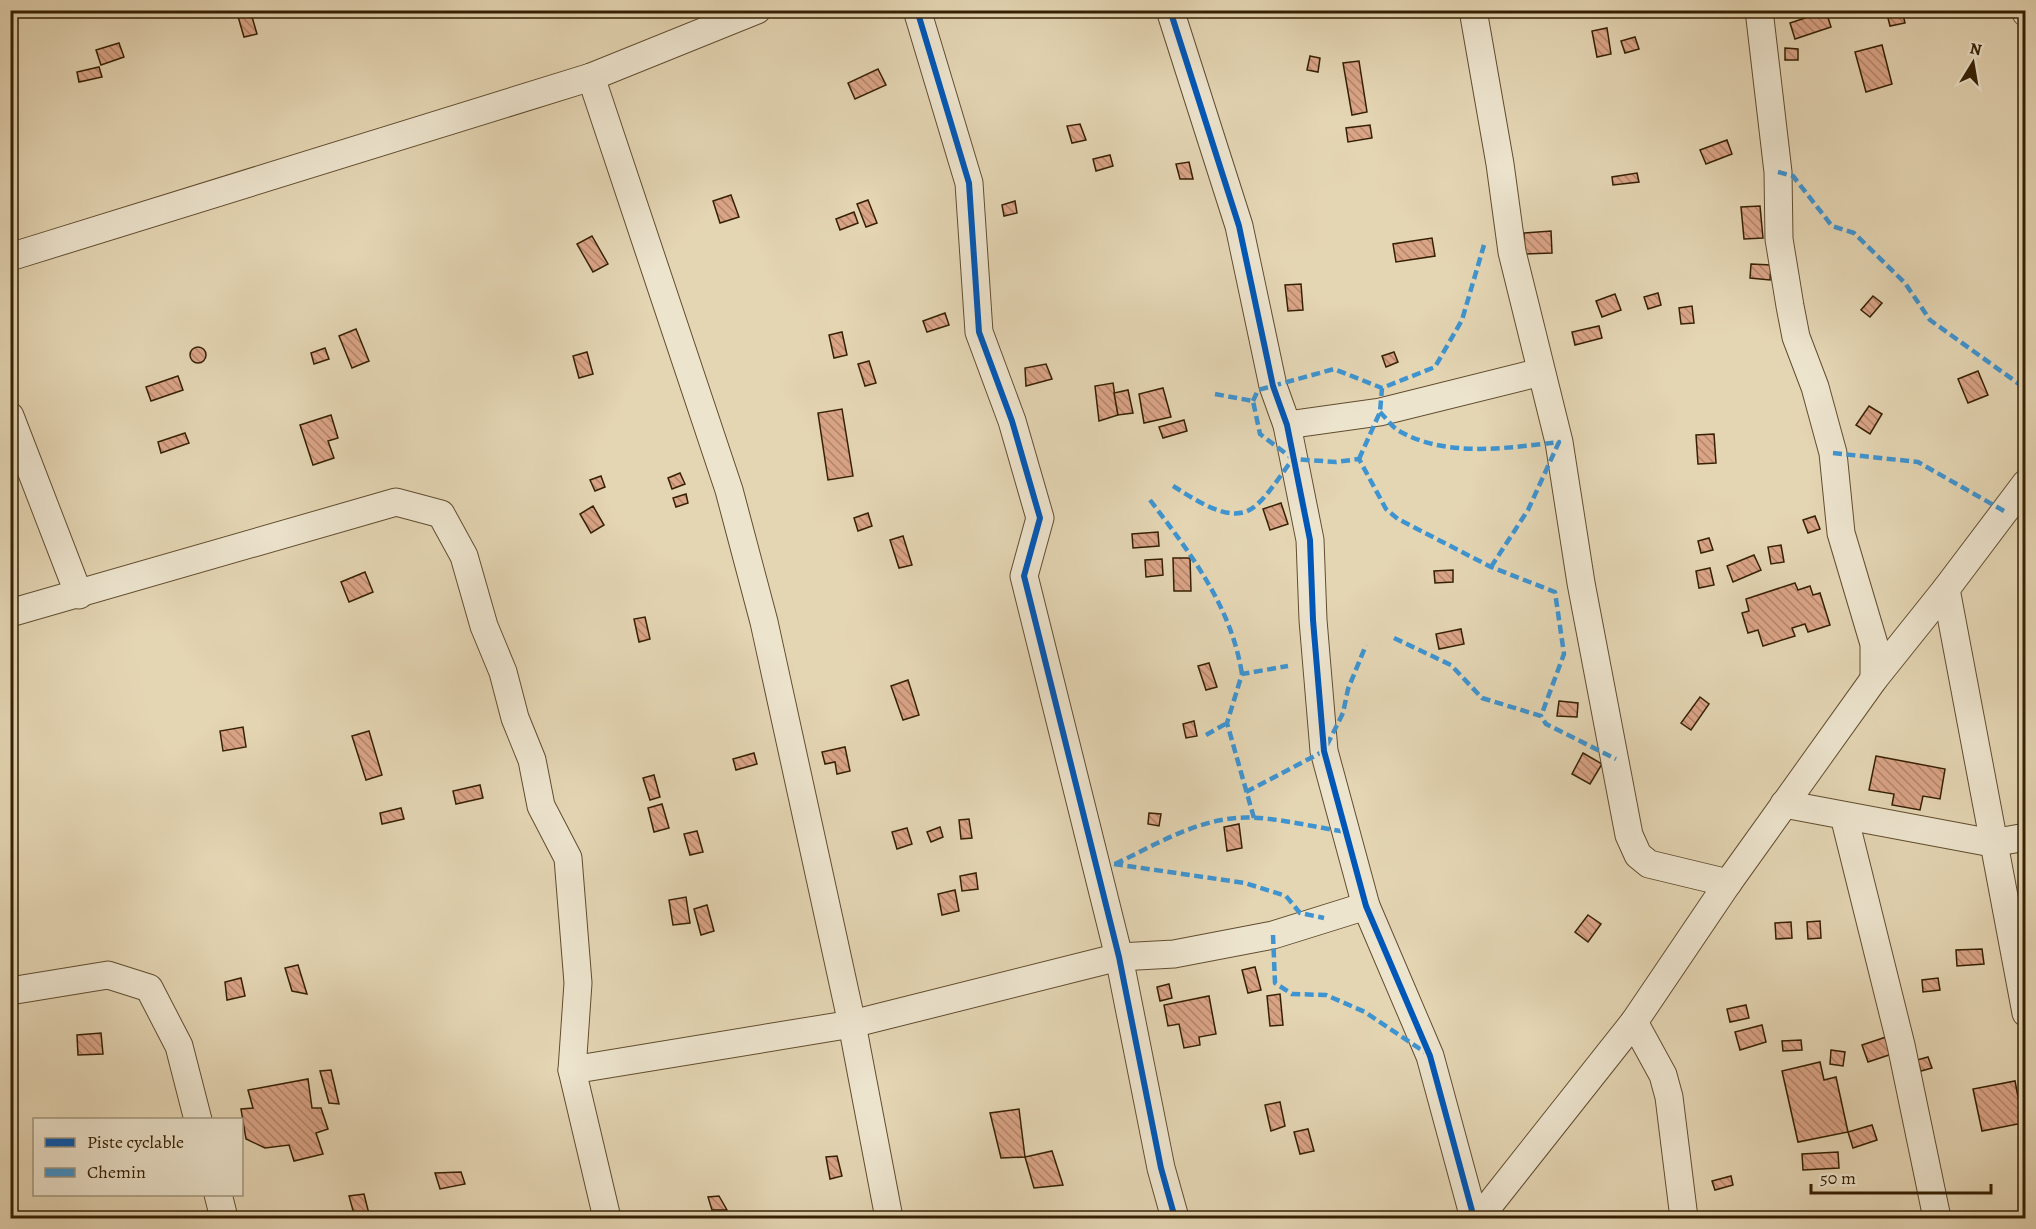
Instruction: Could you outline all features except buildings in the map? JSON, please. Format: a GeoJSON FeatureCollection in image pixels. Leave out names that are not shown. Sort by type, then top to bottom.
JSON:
{"type":"FeatureCollection","features":[{"type":"Feature","properties":{"kind":"street"},"geometry":{"type":"LineString","coordinates":[[10,257],[591,77],[757,10]]}},
{"type":"Feature","properties":{"kind":"street"},"geometry":{"type":"LineString","coordinates":[[917,10],[969,183],[980,332],[1012,421],[1040,518],[1024,576],[1119,957],[1161,1168],[1175,1218]]}},
{"type":"Feature","properties":{"kind":"street"},"geometry":{"type":"LineString","coordinates":[[1170,10],[1239,226],[1273,386],[1287,425],[1310,540],[1313,620],[1324,752],[1366,906],[1382,949],[1430,1056],[1474,1218]]}},
{"type":"Feature","properties":{"kind":"street"},"geometry":{"type":"LineString","coordinates":[[1473,10],[1500,164],[1512,252],[1559,442],[1581,583],[1629,835],[1638,855],[1648,864],[1728,883]]}},
{"type":"Feature","properties":{"kind":"street"},"geometry":{"type":"LineString","coordinates":[[1759,10],[1778,172],[1779,239],[1790,306],[1796,337],[1815,387],[1833,453],[1841,533],[1874,644],[1874,678]]}},
{"type":"Feature","properties":{"kind":"street"},"geometry":{"type":"LineString","coordinates":[[591,77],[729,490],[764,622],[852,1024],[889,1218]]}},
{"type":"Feature","properties":{"kind":"street"},"geometry":{"type":"LineString","coordinates":[[1287,425],[1380,412],[1541,372]]}},
{"type":"Feature","properties":{"kind":"street"},"geometry":{"type":"LineString","coordinates":[[10,416],[79,595]]}},
{"type":"Feature","properties":{"kind":"street"},"geometry":{"type":"LineString","coordinates":[[1479,1218],[1634,1022],[1728,883],[1874,678],[1946,590],[2025,483]]}},
{"type":"Feature","properties":{"kind":"street"},"geometry":{"type":"LineString","coordinates":[[10,613],[396,502],[441,514],[464,556],[484,626],[503,672],[515,717],[532,760],[541,806],[568,858],[578,983],[572,1070],[607,1218]]}},
{"type":"Feature","properties":{"kind":"street"},"geometry":{"type":"LineString","coordinates":[[1946,590],[2025,1013]]}},
{"type":"Feature","properties":{"kind":"street"},"geometry":{"type":"LineString","coordinates":[[1784,804],[1992,843],[2025,837]]}},
{"type":"Feature","properties":{"kind":"street"},"geometry":{"type":"LineString","coordinates":[[1844,816],[1901,1045],[1937,1218]]}},
{"type":"Feature","properties":{"kind":"street"},"geometry":{"type":"LineString","coordinates":[[572,1070],[852,1024],[1119,957],[1174,954],[1273,935],[1366,906]]}},
{"type":"Feature","properties":{"kind":"street"},"geometry":{"type":"LineString","coordinates":[[10,991],[108,975],[149,988],[179,1046],[198,1118]]}},
{"type":"Feature","properties":{"kind":"street"},"geometry":{"type":"LineString","coordinates":[[1634,1022],[1663,1075],[1669,1097],[1684,1218]]}},
{"type":"Feature","properties":{"kind":"street"},"geometry":{"type":"LineString","coordinates":[[218,1196],[224,1218]]}},
{"type":"Feature","properties":{"kind":"marked path"},"geometry":{"type":"LineString","coordinates":[[1778,172],[1793,176],[1832,226],[1854,233],[1905,283],[1930,320],[2026,389]]}},
{"type":"Feature","properties":{"kind":"marked path"},"geometry":{"type":"LineString","coordinates":[[1359,459],[1380,412],[1382,388],[1435,367],[1462,320],[1484,245]]}},
{"type":"Feature","properties":{"kind":"marked path"},"geometry":{"type":"LineString","coordinates":[[1253,401],[1258,390],[1334,369],[1382,388]]}},
{"type":"Feature","properties":{"kind":"marked path"},"geometry":{"type":"LineString","coordinates":[[1215,394],[1253,401],[1260,434],[1293,459],[1336,462],[1359,459],[1386,509],[1398,519],[1491,567],[1555,592],[1564,654],[1541,716]]}},
{"type":"Feature","properties":{"kind":"marked path"},"geometry":{"type":"LineString","coordinates":[[1380,412],[1399,431],[1437,445],[1477,449],[1559,442],[1528,510],[1491,567]]}},
{"type":"Feature","properties":{"kind":"marked path"},"geometry":{"type":"LineString","coordinates":[[1833,453],[1918,462],[2004,511]]}},
{"type":"Feature","properties":{"kind":"marked path"},"geometry":{"type":"LineString","coordinates":[[1173,486],[1212,508],[1224,512],[1245,512],[1265,497],[1293,459]]}},
{"type":"Feature","properties":{"kind":"marked path"},"geometry":{"type":"LineString","coordinates":[[1150,500],[1180,540],[1219,603],[1237,649],[1242,674]]}},
{"type":"Feature","properties":{"kind":"marked path"},"geometry":{"type":"LineString","coordinates":[[1394,638],[1451,665],[1482,698],[1541,716],[1546,724],[1616,759]]}},
{"type":"Feature","properties":{"kind":"marked path"},"geometry":{"type":"LineString","coordinates":[[1246,792],[1324,751],[1343,713],[1348,689],[1366,645]]}},
{"type":"Feature","properties":{"kind":"marked path"},"geometry":{"type":"LineString","coordinates":[[1254,818],[1227,723],[1242,674],[1288,666]]}},
{"type":"Feature","properties":{"kind":"marked path"},"geometry":{"type":"LineString","coordinates":[[1206,735],[1227,723]]}},
{"type":"Feature","properties":{"kind":"marked path"},"geometry":{"type":"LineString","coordinates":[[1115,864],[1183,831],[1227,819],[1271,819],[1347,832]]}},
{"type":"Feature","properties":{"kind":"marked path"},"geometry":{"type":"LineString","coordinates":[[1114,864],[1245,883],[1286,896],[1300,913],[1324,918]]}},
{"type":"Feature","properties":{"kind":"marked path"},"geometry":{"type":"LineString","coordinates":[[1273,935],[1275,983],[1292,994],[1326,995],[1365,1012],[1429,1055]]}},
{"type":"Feature","properties":{"kind":"cycle path"},"geometry":{"type":"LineString","coordinates":[[917,10],[969,183],[979,332],[1012,421],[1040,518],[1024,576],[1119,957],[1161,1168],[1175,1218]]}},
{"type":"Feature","properties":{"kind":"cycle path"},"geometry":{"type":"LineString","coordinates":[[1170,10],[1239,226],[1273,386],[1287,425],[1310,540],[1313,620],[1324,751],[1366,906],[1430,1056],[1474,1218]]}}]}
